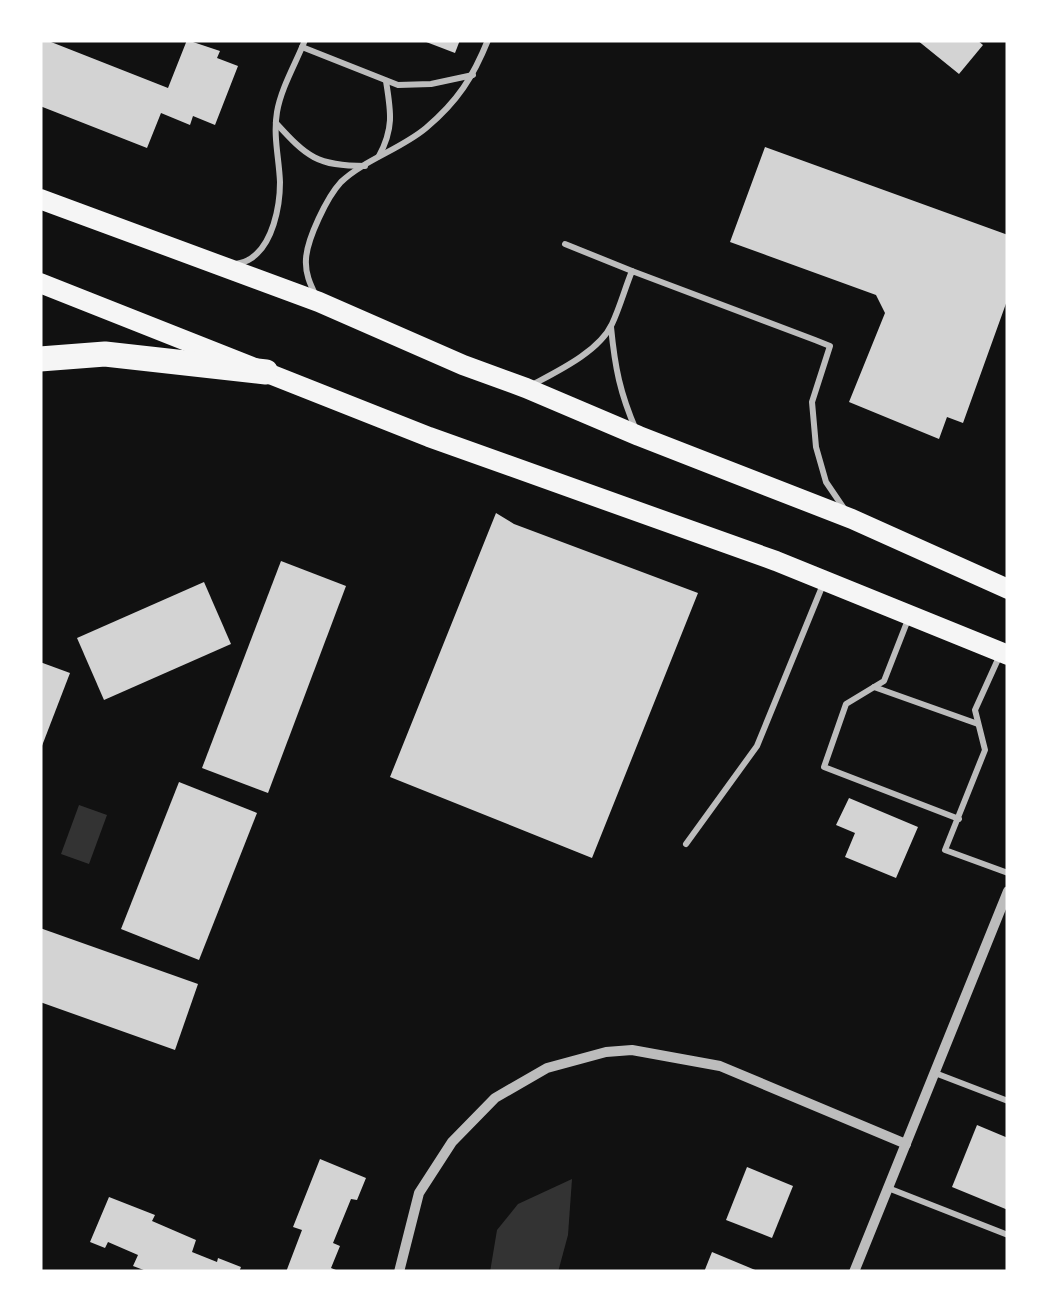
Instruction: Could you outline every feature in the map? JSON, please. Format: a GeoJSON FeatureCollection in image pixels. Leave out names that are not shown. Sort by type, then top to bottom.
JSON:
{"type":"FeatureCollection","features":[{"type":"Feature","properties":{"kind":"highway"},"geometry":{"type":"LineString","coordinates":[[40,359],[105,354],[266,372]]}},
{"type":"Feature","properties":{"kind":"main road"},"geometry":{"type":"LineString","coordinates":[[40,199],[318,302],[463,365],[852,520],[1008,589]]}},
{"type":"Feature","properties":{"kind":"main road"},"geometry":{"type":"LineString","coordinates":[[40,283],[429,437],[824,581],[1004,654]]}},
{"type":"Feature","properties":{"kind":"street"},"geometry":{"type":"LineString","coordinates":[[854,1272],[1007,898]]}},
{"type":"Feature","properties":{"kind":"street"},"geometry":{"type":"LineString","coordinates":[[399,1272],[419,1193],[452,1142],[496,1098],[547,1068],[606,1052],[632,1050],[720,1066],[906,1144]]}},
{"type":"Feature","properties":{"kind":"lane"},"geometry":{"type":"LineString","coordinates":[[318,302],[308,280],[306,256],[325,205],[341,182],[424,130],[451,105],[474,74],[488,40]]}},
{"type":"Feature","properties":{"kind":"lane"},"geometry":{"type":"LineString","coordinates":[[226,268],[251,259],[272,229],[280,182],[277,109],[304,44],[398,85],[432,84],[474,74]]}},
{"type":"Feature","properties":{"kind":"lane"},"geometry":{"type":"LineString","coordinates":[[378,159],[389,138],[391,114],[386,80]]}},
{"type":"Feature","properties":{"kind":"lane"},"geometry":{"type":"LineString","coordinates":[[276,122],[298,147],[314,158],[337,166],[366,166]]}},
{"type":"Feature","properties":{"kind":"lane"},"geometry":{"type":"LineString","coordinates":[[565,244],[830,346],[812,402],[816,447],[826,482],[852,520]]}},
{"type":"Feature","properties":{"kind":"lane"},"geometry":{"type":"LineString","coordinates":[[526,388],[560,370],[598,342],[611,327],[632,271]]}},
{"type":"Feature","properties":{"kind":"lane"},"geometry":{"type":"LineString","coordinates":[[611,327],[615,370],[639,436]]}},
{"type":"Feature","properties":{"kind":"lane"},"geometry":{"type":"LineString","coordinates":[[686,844],[756,746],[824,581]]}},
{"type":"Feature","properties":{"kind":"lane"},"geometry":{"type":"LineString","coordinates":[[910,616],[884,681],[846,704],[824,766],[959,818]]}},
{"type":"Feature","properties":{"kind":"lane"},"geometry":{"type":"LineString","coordinates":[[1004,654],[975,710],[986,750],[946,850],[1008,873]]}},
{"type":"Feature","properties":{"kind":"lane"},"geometry":{"type":"LineString","coordinates":[[874,687],[979,725]]}},
{"type":"Feature","properties":{"kind":"lane"},"geometry":{"type":"LineString","coordinates":[[935,1073],[1008,1101]]}},
{"type":"Feature","properties":{"kind":"lane"},"geometry":{"type":"LineString","coordinates":[[888,1188],[1008,1236]]}},
{"type":"Feature","properties":{"kind":"shaded area"},"geometry":{"type":"Polygon","coordinates":[[[79,805],[107,815],[89,864],[61,854],[79,805]]]}},
{"type":"Feature","properties":{"kind":"shaded area"},"geometry":{"type":"Polygon","coordinates":[[[572,1179],[568,1235],[558,1272],[490,1272],[497,1230],[518,1204],[572,1179]]]}},
{"type":"Feature","properties":{"kind":"building"},"geometry":{"type":"Polygon","coordinates":[[[40,40],[168,88],[187,40],[220,51],[217,58],[238,66],[215,125],[193,116],[190,125],[161,113],[147,148],[40,106],[40,40]]]}},
{"type":"Feature","properties":{"kind":"building"},"geometry":{"type":"Polygon","coordinates":[[[421,40],[460,40],[455,53],[421,40]]]}},
{"type":"Feature","properties":{"kind":"building"},"geometry":{"type":"Polygon","coordinates":[[[917,40],[977,40],[983,45],[959,74],[917,40]]]}},
{"type":"Feature","properties":{"kind":"building"},"geometry":{"type":"Polygon","coordinates":[[[765,147],[1008,235],[1008,298],[963,423],[947,417],[939,439],[849,402],[885,313],[876,295],[730,242],[765,147]]]}},
{"type":"Feature","properties":{"kind":"building"},"geometry":{"type":"Polygon","coordinates":[[[496,513],[514,524],[698,593],[592,858],[390,777],[496,513]]]}},
{"type":"Feature","properties":{"kind":"building"},"geometry":{"type":"Polygon","coordinates":[[[281,561],[346,586],[268,793],[202,768],[281,561]]]}},
{"type":"Feature","properties":{"kind":"building"},"geometry":{"type":"Polygon","coordinates":[[[204,582],[231,644],[104,700],[77,638],[204,582]]]}},
{"type":"Feature","properties":{"kind":"building"},"geometry":{"type":"Polygon","coordinates":[[[40,662],[70,673],[40,751],[40,662]]]}},
{"type":"Feature","properties":{"kind":"building"},"geometry":{"type":"Polygon","coordinates":[[[179,782],[257,813],[199,960],[121,929],[179,782]]]}},
{"type":"Feature","properties":{"kind":"building"},"geometry":{"type":"Polygon","coordinates":[[[849,798],[918,827],[896,878],[845,857],[855,833],[836,825],[849,798]]]}},
{"type":"Feature","properties":{"kind":"building"},"geometry":{"type":"Polygon","coordinates":[[[40,928],[198,984],[175,1050],[40,1002],[40,928]]]}},
{"type":"Feature","properties":{"kind":"building"},"geometry":{"type":"Polygon","coordinates":[[[977,1125],[1008,1138],[1008,1210],[952,1187],[977,1125]]]}},
{"type":"Feature","properties":{"kind":"building"},"geometry":{"type":"Polygon","coordinates":[[[320,1159],[366,1178],[357,1200],[351,1199],[333,1243],[340,1246],[331,1268],[341,1272],[286,1272],[302,1230],[293,1227],[320,1159]]]}},
{"type":"Feature","properties":{"kind":"building"},"geometry":{"type":"Polygon","coordinates":[[[747,1167],[793,1186],[772,1238],[726,1220],[747,1167]]]}},
{"type":"Feature","properties":{"kind":"building"},"geometry":{"type":"Polygon","coordinates":[[[109,1197],[155,1215],[152,1221],[196,1240],[192,1252],[241,1267],[239,1272],[149,1272],[133,1266],[138,1255],[108,1242],[105,1248],[90,1242],[109,1197]]]}},
{"type":"Feature","properties":{"kind":"building"},"geometry":{"type":"Polygon","coordinates":[[[712,1252],[760,1272],[704,1272],[712,1252]]]}}]}
